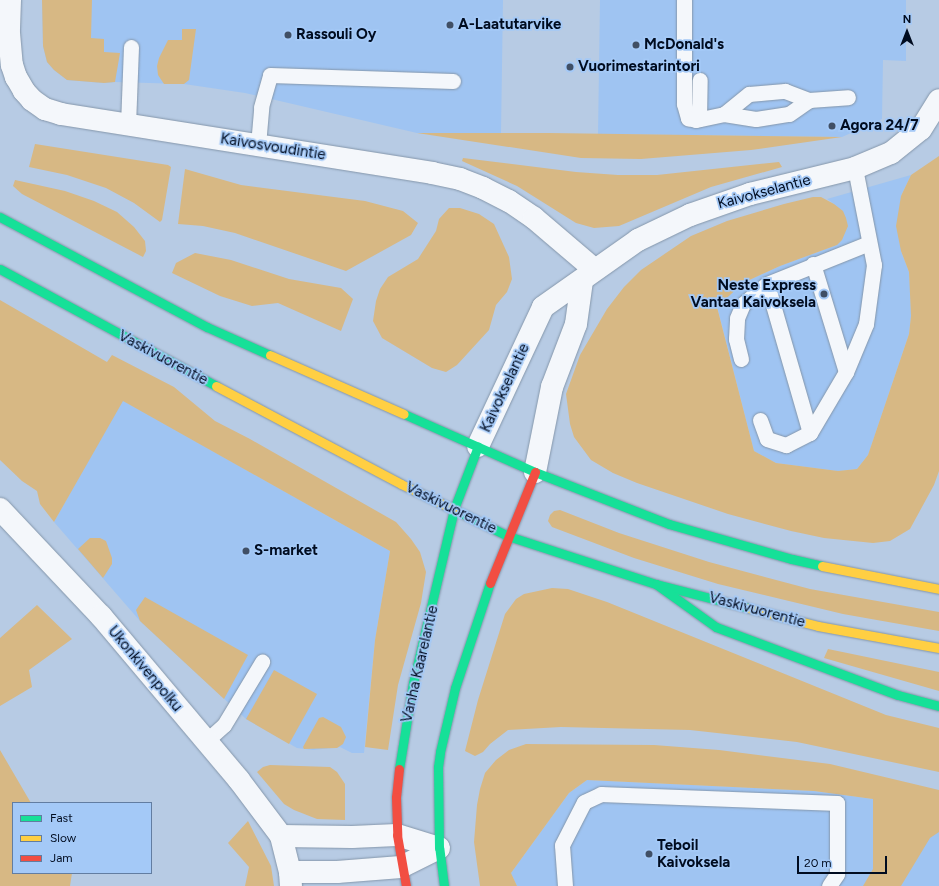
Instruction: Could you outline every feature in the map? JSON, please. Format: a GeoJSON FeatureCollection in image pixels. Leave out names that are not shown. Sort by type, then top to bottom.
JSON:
{"type":"FeatureCollection","features":[{"type":"Feature","properties":{"kind":"main road"},"geometry":{"type":"LineString","coordinates":[[0,217],[207,328],[535,472],[669,524],[792,559],[893,581],[939,589]]}},
{"type":"Feature","properties":{"kind":"main road","name":"Vaskivuorentie"},"geometry":{"type":"LineString","coordinates":[[0,269],[401,484],[508,536],[656,584],[818,626],[939,648]]}},
{"type":"Feature","properties":{"kind":"main road","name":"Vanha Kaarelantie"},"geometry":{"type":"LineString","coordinates":[[403,876],[397,835],[396,797],[402,744],[414,683],[454,509],[478,446]]}},
{"type":"Feature","properties":{"kind":"main road"},"geometry":{"type":"LineString","coordinates":[[444,886],[439,848],[438,767],[440,752],[455,688],[475,624],[508,536],[535,472]]}},
{"type":"Feature","properties":{"kind":"main road"},"geometry":{"type":"LineString","coordinates":[[656,584],[716,627],[898,695],[939,706]]}},
{"type":"Feature","properties":{"kind":"street","name":"Kaivosvoudintie"},"geometry":{"type":"LineString","coordinates":[[10,0],[9,39],[12,65],[16,77],[32,100],[44,109],[61,114],[128,125],[432,172],[460,179],[484,188],[509,201],[534,218],[588,275]]}},
{"type":"Feature","properties":{"kind":"street","name":"Kaivokselantie"},"geometry":{"type":"LineString","coordinates":[[478,446],[543,307],[638,240],[664,226],[719,203],[855,168],[891,153],[921,129],[939,100]]}},
{"type":"Feature","properties":{"kind":"street"},"geometry":{"type":"LineString","coordinates":[[535,472],[552,387],[576,324],[588,275]]}},
{"type":"Feature","properties":{"kind":"street","name":"Ukonkivenpolku"},"geometry":{"type":"LineString","coordinates":[[0,509],[101,616],[205,742],[239,780],[281,836],[290,879],[337,872],[403,876],[439,848]]}},
{"type":"Feature","properties":{"kind":"street"},"geometry":{"type":"LineString","coordinates":[[281,836],[352,837],[397,835],[439,848]]}},
{"type":"Feature","properties":{"kind":"lane"},"geometry":{"type":"LineString","coordinates":[[684,0],[684,104],[688,118],[699,119],[724,114],[756,119],[789,114],[809,100]]}},
{"type":"Feature","properties":{"kind":"lane"},"geometry":{"type":"LineString","coordinates":[[128,125],[131,47]]}},
{"type":"Feature","properties":{"kind":"lane"},"geometry":{"type":"LineString","coordinates":[[258,145],[261,107],[270,75],[454,81]]}},
{"type":"Feature","properties":{"kind":"lane"},"geometry":{"type":"LineString","coordinates":[[699,119],[700,80]]}},
{"type":"Feature","properties":{"kind":"lane"},"geometry":{"type":"LineString","coordinates":[[724,114],[749,94],[785,91],[809,100],[848,97]]}},
{"type":"Feature","properties":{"kind":"lane"},"geometry":{"type":"LineString","coordinates":[[760,420],[767,439],[786,445],[810,433],[846,372],[866,324],[874,265],[855,168]]}},
{"type":"Feature","properties":{"kind":"lane"},"geometry":{"type":"LineString","coordinates":[[741,359],[736,339],[738,318],[743,304],[767,284],[869,242]]}},
{"type":"Feature","properties":{"kind":"lane"},"geometry":{"type":"LineString","coordinates":[[813,264],[846,372]]}},
{"type":"Feature","properties":{"kind":"lane"},"geometry":{"type":"LineString","coordinates":[[767,284],[810,433]]}},
{"type":"Feature","properties":{"kind":"lane"},"geometry":{"type":"LineString","coordinates":[[205,742],[224,725],[262,662]]}},
{"type":"Feature","properties":{"kind":"lane"},"geometry":{"type":"LineString","coordinates":[[565,886],[562,845],[584,802],[601,794],[837,803],[837,874],[829,886]]}},
{"type":"Feature","properties":{"kind":"shaded area"},"geometry":{"type":"Polygon","coordinates":[[[42,0],[503,0],[501,133],[417,133],[245,93],[184,84],[104,83],[67,80],[54,70],[47,62],[43,46],[42,0]]]}},
{"type":"Feature","properties":{"kind":"shaded area"},"geometry":{"type":"Polygon","coordinates":[[[42,0],[92,0],[91,38],[104,39],[104,52],[120,53],[115,82],[104,83],[67,80],[54,70],[47,62],[43,46],[42,0]]]}},
{"type":"Feature","properties":{"kind":"shaded area"},"geometry":{"type":"Polygon","coordinates":[[[600,0],[906,0],[906,61],[883,60],[882,119],[842,137],[598,134],[600,0]]]}},
{"type":"Feature","properties":{"kind":"shaded area"},"geometry":{"type":"Polygon","coordinates":[[[182,29],[196,29],[189,80],[184,84],[164,84],[158,75],[157,66],[159,58],[168,40],[182,40],[182,29]]]}},
{"type":"Feature","properties":{"kind":"shaded area"},"geometry":{"type":"Polygon","coordinates":[[[417,133],[549,133],[842,137],[751,150],[641,159],[581,158],[417,133]]]}},
{"type":"Feature","properties":{"kind":"shaded area"},"geometry":{"type":"Polygon","coordinates":[[[35,144],[168,165],[171,167],[162,220],[160,222],[134,203],[106,188],[67,175],[29,167],[35,144]]]}},
{"type":"Feature","properties":{"kind":"shaded area"},"geometry":{"type":"Polygon","coordinates":[[[939,156],[939,471],[934,485],[910,529],[890,541],[873,543],[824,538],[791,531],[728,514],[637,483],[613,473],[591,460],[574,437],[570,424],[566,394],[580,355],[607,309],[624,287],[641,270],[691,236],[727,221],[784,204],[813,197],[821,197],[843,211],[848,226],[842,240],[837,245],[780,266],[743,283],[717,307],[754,451],[776,463],[838,471],[857,469],[868,455],[909,334],[911,316],[909,272],[901,251],[896,226],[901,196],[911,175],[939,156]]]}},
{"type":"Feature","properties":{"kind":"shaded area"},"geometry":{"type":"Polygon","coordinates":[[[463,158],[576,172],[618,175],[657,175],[779,162],[782,167],[711,187],[619,226],[594,228],[576,223],[517,186],[462,161],[463,158]]]}},
{"type":"Feature","properties":{"kind":"shaded area"},"geometry":{"type":"Polygon","coordinates":[[[185,169],[241,185],[365,201],[403,211],[418,223],[411,235],[346,271],[235,233],[203,226],[178,224],[185,169]]]}},
{"type":"Feature","properties":{"kind":"shaded area"},"geometry":{"type":"Polygon","coordinates":[[[911,175],[901,196],[901,251],[909,272],[910,285],[911,316],[909,334],[868,455],[857,469],[838,471],[776,463],[754,451],[717,306],[743,283],[780,266],[837,245],[834,204],[827,199],[911,175]]]}},
{"type":"Feature","properties":{"kind":"shaded area"},"geometry":{"type":"Polygon","coordinates":[[[15,180],[65,191],[94,201],[117,212],[134,227],[145,241],[146,251],[143,257],[22,194],[13,186],[15,180]]]}},
{"type":"Feature","properties":{"kind":"shaded area"},"geometry":{"type":"Polygon","coordinates":[[[449,208],[460,208],[479,214],[494,224],[509,257],[512,279],[507,292],[496,305],[489,330],[457,365],[446,372],[432,368],[382,338],[373,321],[376,301],[380,289],[388,277],[418,259],[436,231],[439,219],[449,208]]]}},
{"type":"Feature","properties":{"kind":"shaded area"},"geometry":{"type":"Polygon","coordinates":[[[195,253],[231,260],[289,279],[341,288],[353,299],[341,331],[278,303],[252,306],[220,296],[172,273],[176,263],[195,253]]]}},
{"type":"Feature","properties":{"kind":"shaded area"},"geometry":{"type":"Polygon","coordinates":[[[0,300],[107,362],[112,355],[174,387],[215,421],[250,439],[396,522],[411,539],[420,552],[426,572],[421,603],[398,685],[388,750],[365,747],[375,640],[390,551],[123,401],[54,522],[40,504],[37,491],[22,481],[0,460],[0,300]]]}},
{"type":"Feature","properties":{"kind":"shaded area"},"geometry":{"type":"Polygon","coordinates":[[[122,400],[390,551],[375,640],[364,753],[352,753],[340,747],[313,750],[297,748],[246,719],[140,621],[54,522],[122,400]]]}},
{"type":"Feature","properties":{"kind":"shaded area"},"geometry":{"type":"Polygon","coordinates":[[[560,510],[619,533],[709,562],[810,589],[939,612],[939,631],[843,614],[718,584],[634,558],[552,527],[548,521],[550,515],[554,511],[560,510]]]}},
{"type":"Feature","properties":{"kind":"shaded area"},"geometry":{"type":"Polygon","coordinates":[[[90,538],[100,538],[106,541],[112,558],[112,564],[103,578],[78,549],[90,538]]]}},
{"type":"Feature","properties":{"kind":"shaded area"},"geometry":{"type":"Polygon","coordinates":[[[552,588],[568,589],[607,602],[886,715],[939,728],[939,772],[797,742],[690,730],[561,727],[508,730],[490,744],[483,752],[475,756],[465,751],[478,700],[505,614],[516,599],[524,594],[552,588]]]}},
{"type":"Feature","properties":{"kind":"shaded area"},"geometry":{"type":"Polygon","coordinates":[[[145,597],[248,655],[224,699],[140,621],[136,610],[145,597]]]}},
{"type":"Feature","properties":{"kind":"shaded area"},"geometry":{"type":"Polygon","coordinates":[[[37,605],[72,639],[29,670],[32,687],[0,706],[0,638],[37,605]]]}},
{"type":"Feature","properties":{"kind":"shaded area"},"geometry":{"type":"Polygon","coordinates":[[[828,649],[939,672],[939,691],[824,658],[828,649]]]}},
{"type":"Feature","properties":{"kind":"shaded area"},"geometry":{"type":"Polygon","coordinates":[[[274,670],[317,694],[289,744],[246,719],[274,670]]]}},
{"type":"Feature","properties":{"kind":"shaded area"},"geometry":{"type":"Polygon","coordinates":[[[323,717],[341,727],[346,737],[343,744],[337,748],[304,749],[303,747],[319,718],[323,717]]]}},
{"type":"Feature","properties":{"kind":"shaded area"},"geometry":{"type":"Polygon","coordinates":[[[526,744],[654,745],[719,750],[830,764],[939,790],[939,832],[930,838],[901,886],[863,886],[873,869],[873,799],[814,791],[587,780],[569,793],[511,873],[517,886],[480,886],[474,842],[477,805],[485,773],[496,760],[509,750],[526,744]]]}},
{"type":"Feature","properties":{"kind":"shaded area"},"geometry":{"type":"Polygon","coordinates":[[[0,750],[30,802],[12,802],[12,874],[72,874],[70,886],[0,886],[0,750]]]}},
{"type":"Feature","properties":{"kind":"shaded area"},"geometry":{"type":"Polygon","coordinates":[[[270,765],[330,767],[337,772],[345,784],[345,820],[317,819],[294,810],[284,804],[257,772],[263,767],[270,765]]]}},
{"type":"Feature","properties":{"kind":"shaded area"},"geometry":{"type":"Polygon","coordinates":[[[587,780],[814,791],[873,799],[939,826],[939,886],[517,886],[511,873],[569,793],[587,780]]]}},
{"type":"Feature","properties":{"kind":"shaded area"},"geometry":{"type":"Polygon","coordinates":[[[248,821],[271,866],[274,886],[245,886],[249,867],[228,843],[248,821]]]}},
{"type":"Feature","properties":{"kind":"traffic: fast"},"geometry":{"type":"LineString","coordinates":[[0,217],[207,327],[270,355]]}},
{"type":"Feature","properties":{"kind":"traffic: fast"},"geometry":{"type":"LineString","coordinates":[[0,269],[216,386]]}},
{"type":"Feature","properties":{"kind":"traffic: fast"},"geometry":{"type":"LineString","coordinates":[[404,414],[535,472],[669,524],[822,566]]}},
{"type":"Feature","properties":{"kind":"traffic: fast"},"geometry":{"type":"LineString","coordinates":[[399,769],[413,683],[454,509],[478,446]]}},
{"type":"Feature","properties":{"kind":"traffic: fast"},"geometry":{"type":"LineString","coordinates":[[453,509],[508,536],[656,584],[748,608]]}},
{"type":"Feature","properties":{"kind":"traffic: fast"},"geometry":{"type":"LineString","coordinates":[[444,886],[439,848],[438,767],[440,752],[455,688],[490,583]]}},
{"type":"Feature","properties":{"kind":"traffic: fast"},"geometry":{"type":"LineString","coordinates":[[656,584],[716,627],[898,695],[939,706]]}},
{"type":"Feature","properties":{"kind":"traffic: slow"},"geometry":{"type":"LineString","coordinates":[[270,355],[404,414]]}},
{"type":"Feature","properties":{"kind":"traffic: slow"},"geometry":{"type":"LineString","coordinates":[[216,386],[401,484],[453,509]]}},
{"type":"Feature","properties":{"kind":"traffic: slow"},"geometry":{"type":"LineString","coordinates":[[822,566],[939,589]]}},
{"type":"Feature","properties":{"kind":"traffic: slow"},"geometry":{"type":"LineString","coordinates":[[748,608],[818,626],[939,648]]}},
{"type":"Feature","properties":{"kind":"traffic: jam"},"geometry":{"type":"LineString","coordinates":[[490,583],[535,472]]}},
{"type":"Feature","properties":{"kind":"traffic: jam"},"geometry":{"type":"LineString","coordinates":[[399,769],[396,797],[397,835],[406,886]]}},
{"type":"Feature","properties":{"kind":"place","name":"A-Laatutarvike"},"geometry":{"type":"Point","coordinates":[450,25]}},
{"type":"Feature","properties":{"kind":"place","name":"Rassouli Oy"},"geometry":{"type":"Point","coordinates":[288,35]}},
{"type":"Feature","properties":{"kind":"place","name":"McDonald's"},"geometry":{"type":"Point","coordinates":[636,45]}},
{"type":"Feature","properties":{"kind":"place","name":"Vuorimestarintori"},"geometry":{"type":"Point","coordinates":[570,67]}},
{"type":"Feature","properties":{"kind":"place","name":"Agora 24/7"},"geometry":{"type":"Point","coordinates":[832,126]}},
{"type":"Feature","properties":{"kind":"place","name":"Neste Express Vantaa Kaivoksela"},"geometry":{"type":"Point","coordinates":[824,294]}},
{"type":"Feature","properties":{"kind":"place","name":"S-market"},"geometry":{"type":"Point","coordinates":[246,551]}},
{"type":"Feature","properties":{"kind":"place","name":"Teboil Kaivoksela"},"geometry":{"type":"Point","coordinates":[649,854]}}]}
